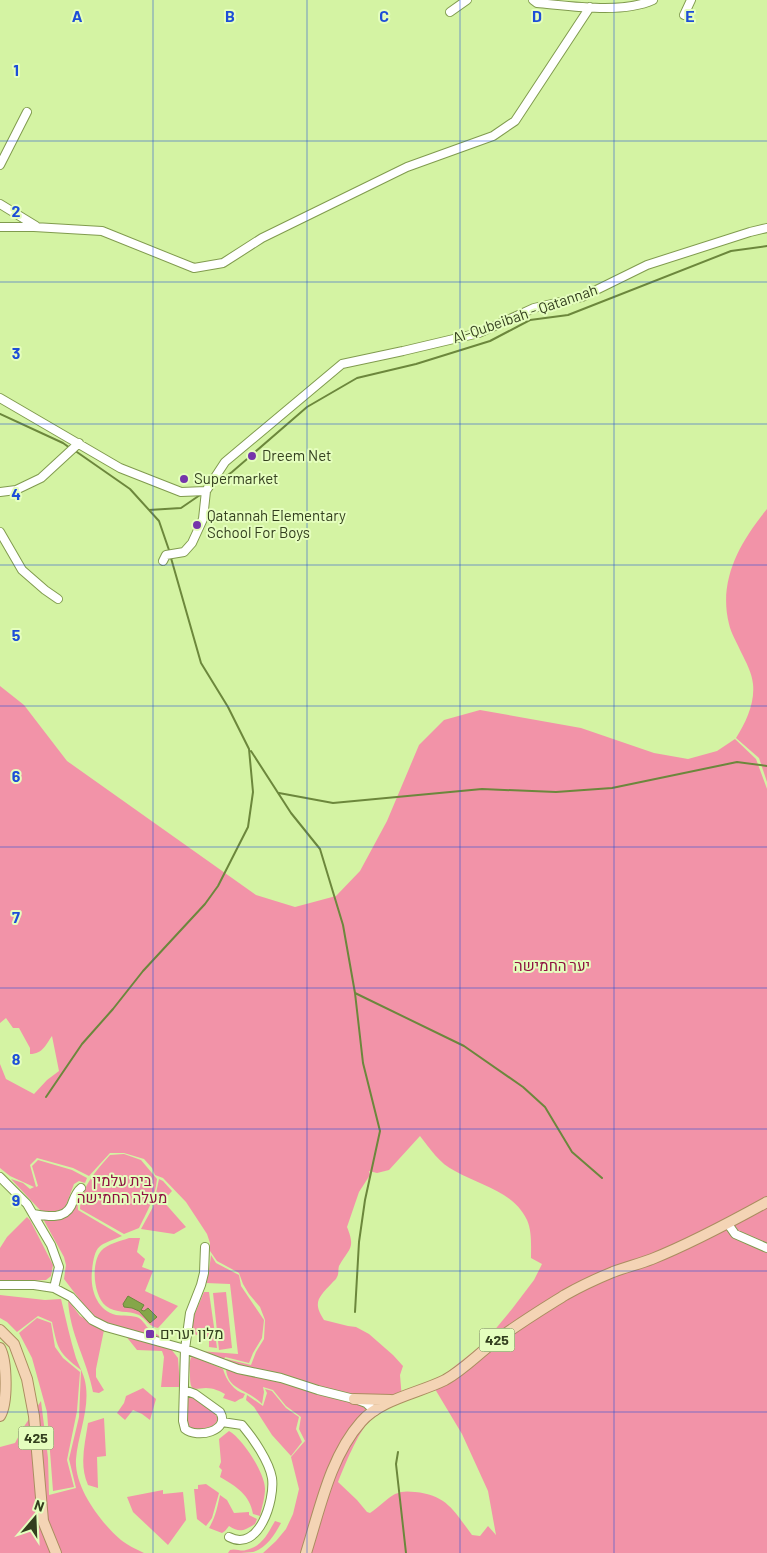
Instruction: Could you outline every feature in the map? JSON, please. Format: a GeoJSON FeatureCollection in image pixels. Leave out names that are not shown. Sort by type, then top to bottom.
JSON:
{"type":"FeatureCollection","features":[{"type":"Feature","properties":{"kind":"main road","name":"425"},"geometry":{"type":"LineString","coordinates":[[306,1553],[325,1491],[338,1458],[362,1420],[384,1405],[445,1380],[493,1342],[573,1291],[594,1280],[634,1266],[686,1244],[728,1224],[767,1202]]}},
{"type":"Feature","properties":{"kind":"main road","name":"425"},"geometry":{"type":"LineString","coordinates":[[0,1330],[14,1344],[27,1379],[34,1416],[43,1521],[56,1553]]}},
{"type":"Feature","properties":{"kind":"main road"},"geometry":{"type":"LineString","coordinates":[[0,1348],[2,1350],[4,1366],[5,1392],[0,1416]]}},
{"type":"Feature","properties":{"kind":"main road"},"geometry":{"type":"LineString","coordinates":[[354,1399],[397,1400]]}},
{"type":"Feature","properties":{"kind":"street"},"geometry":{"type":"LineString","coordinates":[[450,12],[467,0]]}},
{"type":"Feature","properties":{"kind":"street"},"geometry":{"type":"LineString","coordinates":[[533,0],[537,3],[570,3],[590,7],[618,7],[644,4],[653,0]]}},
{"type":"Feature","properties":{"kind":"street"},"geometry":{"type":"LineString","coordinates":[[684,16],[691,0]]}},
{"type":"Feature","properties":{"kind":"street"},"geometry":{"type":"LineString","coordinates":[[0,227],[102,231],[194,268],[223,262],[262,238],[407,167],[493,136],[515,121],[590,7]]}},
{"type":"Feature","properties":{"kind":"street"},"geometry":{"type":"LineString","coordinates":[[0,164],[27,112]]}},
{"type":"Feature","properties":{"kind":"street"},"geometry":{"type":"LineString","coordinates":[[0,204],[38,227]]}},
{"type":"Feature","properties":{"kind":"street","name":"Al-Qubeibah - Qatannah"},"geometry":{"type":"LineString","coordinates":[[206,491],[225,462],[342,364],[479,333],[534,308],[582,297],[647,266],[767,228]]}},
{"type":"Feature","properties":{"kind":"street"},"geometry":{"type":"LineString","coordinates":[[0,398],[120,468],[181,492],[206,491],[203,519],[192,544],[184,552],[166,555],[163,561]]}},
{"type":"Feature","properties":{"kind":"street"},"geometry":{"type":"LineString","coordinates":[[0,492],[16,490],[41,478],[78,444]]}},
{"type":"Feature","properties":{"kind":"street"},"geometry":{"type":"LineString","coordinates":[[0,532],[22,570],[45,590],[58,598]]}},
{"type":"Feature","properties":{"kind":"street"},"geometry":{"type":"LineString","coordinates":[[0,1178],[21,1198],[34,1214],[58,1261],[59,1273],[54,1288]]}},
{"type":"Feature","properties":{"kind":"street"},"geometry":{"type":"LineString","coordinates":[[34,1214],[50,1217],[66,1212],[81,1188]]}},
{"type":"Feature","properties":{"kind":"street"},"geometry":{"type":"LineString","coordinates":[[728,1224],[735,1234],[767,1248]]}},
{"type":"Feature","properties":{"kind":"street"},"geometry":{"type":"LineString","coordinates":[[184,1390],[196,1394],[220,1412],[222,1422],[215,1430],[197,1434],[192,1433],[185,1429],[183,1421],[185,1350],[190,1313],[204,1272],[205,1247]]}},
{"type":"Feature","properties":{"kind":"street"},"geometry":{"type":"LineString","coordinates":[[0,1285],[34,1285],[54,1288],[71,1297],[87,1316],[98,1324],[185,1350],[238,1370],[280,1378],[354,1399],[366,1404],[375,1411]]}},
{"type":"Feature","properties":{"kind":"street"},"geometry":{"type":"LineString","coordinates":[[222,1422],[242,1425],[266,1460],[272,1478],[270,1506],[257,1531],[242,1542],[229,1537]]}},
{"type":"Feature","properties":{"kind":"green space"},"geometry":{"type":"Polygon","coordinates":[[[767,509],[767,782],[759,758],[736,738],[749,712],[753,698],[753,684],[749,668],[730,627],[726,608],[726,592],[729,577],[740,548],[767,509]]]}},
{"type":"Feature","properties":{"kind":"green space","name":"יער החמישה"},"geometry":{"type":"Polygon","coordinates":[[[0,686],[24,705],[67,761],[256,895],[295,907],[336,896],[360,871],[387,821],[419,745],[444,720],[480,710],[581,728],[654,753],[688,759],[717,751],[735,739],[756,759],[767,789],[767,1553],[263,1553],[286,1529],[293,1514],[299,1489],[291,1457],[305,1441],[299,1429],[301,1417],[286,1406],[273,1390],[263,1387],[262,1404],[237,1387],[228,1377],[226,1359],[251,1365],[264,1339],[265,1320],[260,1307],[249,1294],[239,1273],[217,1261],[210,1251],[207,1234],[186,1202],[163,1178],[155,1175],[144,1159],[124,1153],[110,1153],[89,1176],[73,1168],[37,1158],[30,1165],[36,1187],[38,1186],[32,1166],[38,1160],[72,1170],[87,1178],[85,1183],[79,1181],[74,1184],[65,1208],[53,1212],[40,1210],[11,1179],[23,1183],[30,1189],[34,1187],[10,1176],[0,1168],[0,1064],[6,1079],[34,1094],[47,1080],[59,1071],[52,1036],[41,1050],[30,1054],[30,1048],[19,1028],[13,1028],[6,1018],[0,1023],[0,686]],[[420,1136],[389,1170],[377,1173],[369,1171],[370,1175],[359,1192],[347,1227],[351,1240],[350,1248],[339,1266],[337,1278],[321,1296],[318,1304],[318,1309],[324,1320],[356,1327],[369,1334],[403,1366],[400,1375],[402,1399],[376,1416],[360,1433],[338,1482],[367,1512],[370,1513],[395,1494],[407,1491],[415,1492],[435,1497],[449,1506],[472,1535],[480,1536],[488,1526],[496,1535],[488,1491],[462,1434],[432,1384],[483,1344],[534,1280],[542,1264],[531,1258],[529,1224],[514,1202],[496,1190],[449,1168],[436,1156],[420,1136]]]}},
{"type":"Feature","properties":{"kind":"green space","name":"בית עלמין מעלה החמישה"},"geometry":{"type":"Polygon","coordinates":[[[124,1154],[141,1160],[157,1179],[153,1199],[139,1228],[124,1234],[80,1209],[86,1186],[100,1167],[110,1155],[124,1154]]]}},
{"type":"Feature","properties":{"kind":"green space"},"geometry":{"type":"Polygon","coordinates":[[[159,1179],[172,1191],[163,1201],[186,1227],[174,1234],[141,1229],[153,1207],[159,1179]]]}},
{"type":"Feature","properties":{"kind":"green space"},"geometry":{"type":"Polygon","coordinates":[[[77,1197],[78,1210],[122,1236],[103,1244],[95,1255],[92,1284],[99,1303],[109,1312],[116,1315],[139,1318],[147,1327],[166,1341],[98,1319],[90,1313],[64,1279],[66,1265],[64,1257],[42,1217],[54,1218],[77,1197]]]}},
{"type":"Feature","properties":{"kind":"green space"},"geometry":{"type":"Polygon","coordinates":[[[27,1217],[53,1265],[51,1276],[46,1280],[0,1282],[0,1248],[7,1237],[27,1217]]]}},
{"type":"Feature","properties":{"kind":"green space"},"geometry":{"type":"Polygon","coordinates":[[[129,1238],[140,1238],[137,1252],[145,1259],[142,1267],[153,1271],[145,1291],[178,1306],[158,1328],[152,1326],[139,1315],[118,1311],[106,1306],[98,1294],[95,1271],[98,1256],[107,1246],[129,1238]]]}},
{"type":"Feature","properties":{"kind":"green space"},"geometry":{"type":"Polygon","coordinates":[[[211,1255],[216,1263],[239,1275],[241,1286],[264,1320],[262,1338],[249,1363],[225,1357],[223,1362],[199,1351],[238,1354],[230,1284],[206,1283],[211,1255]]]}},
{"type":"Feature","properties":{"kind":"green space"},"geometry":{"type":"Polygon","coordinates":[[[204,1292],[209,1292],[217,1348],[209,1347],[209,1340],[192,1333],[193,1318],[204,1292]]]}},
{"type":"Feature","properties":{"kind":"green space"},"geometry":{"type":"Polygon","coordinates":[[[226,1292],[232,1348],[219,1350],[213,1293],[226,1292]]]}},
{"type":"Feature","properties":{"kind":"green space"},"geometry":{"type":"Polygon","coordinates":[[[0,1295],[45,1300],[61,1299],[81,1370],[60,1350],[52,1322],[38,1316],[17,1332],[0,1318],[0,1295]]]}},
{"type":"Feature","properties":{"kind":"green space"},"geometry":{"type":"Polygon","coordinates":[[[68,1300],[80,1316],[104,1330],[96,1369],[96,1377],[104,1390],[99,1393],[93,1392],[72,1325],[68,1300]]]}},
{"type":"Feature","properties":{"kind":"green space"},"geometry":{"type":"Polygon","coordinates":[[[37,1318],[51,1323],[55,1347],[63,1358],[80,1372],[77,1411],[67,1460],[74,1487],[53,1491],[47,1412],[32,1358],[19,1333],[37,1318]]]}},
{"type":"Feature","properties":{"kind":"green space"},"geometry":{"type":"Polygon","coordinates":[[[125,1335],[171,1349],[178,1358],[180,1387],[161,1387],[164,1357],[162,1351],[137,1350],[125,1335]]]}},
{"type":"Feature","properties":{"kind":"green space"},"geometry":{"type":"Polygon","coordinates":[[[192,1356],[223,1369],[231,1384],[245,1394],[243,1398],[235,1402],[223,1398],[225,1394],[216,1390],[193,1388],[190,1368],[192,1356]]]}},
{"type":"Feature","properties":{"kind":"green space"},"geometry":{"type":"Polygon","coordinates":[[[81,1371],[87,1396],[76,1459],[79,1481],[90,1503],[105,1524],[123,1542],[144,1553],[0,1553],[0,1447],[15,1443],[41,1401],[48,1458],[49,1495],[76,1488],[69,1459],[79,1417],[81,1371]]]}},
{"type":"Feature","properties":{"kind":"green space"},"geometry":{"type":"Polygon","coordinates":[[[143,1388],[156,1399],[150,1420],[133,1410],[125,1420],[117,1413],[124,1403],[126,1396],[143,1388]]]}},
{"type":"Feature","properties":{"kind":"green space"},"geometry":{"type":"Polygon","coordinates":[[[265,1389],[272,1391],[286,1408],[299,1417],[296,1429],[302,1442],[291,1456],[272,1435],[254,1407],[246,1400],[247,1395],[263,1406],[267,1393],[265,1389]]]}},
{"type":"Feature","properties":{"kind":"green space"},"geometry":{"type":"Polygon","coordinates":[[[191,1397],[203,1403],[217,1416],[218,1420],[213,1426],[197,1430],[190,1428],[186,1421],[187,1401],[191,1397]]]}},
{"type":"Feature","properties":{"kind":"green space"},"geometry":{"type":"Polygon","coordinates":[[[104,1418],[106,1456],[97,1457],[98,1488],[88,1485],[83,1462],[88,1423],[104,1418]]]}},
{"type":"Feature","properties":{"kind":"green space"},"geometry":{"type":"Polygon","coordinates":[[[229,1431],[246,1448],[257,1465],[264,1482],[264,1499],[260,1516],[253,1514],[249,1501],[241,1492],[220,1477],[222,1470],[219,1467],[221,1462],[219,1439],[229,1431]]]}},
{"type":"Feature","properties":{"kind":"green space"},"geometry":{"type":"Polygon","coordinates":[[[206,1484],[219,1493],[212,1518],[206,1526],[197,1519],[194,1489],[198,1489],[198,1485],[206,1484]]]}},
{"type":"Feature","properties":{"kind":"green space"},"geometry":{"type":"Polygon","coordinates":[[[163,1490],[163,1494],[183,1492],[186,1520],[168,1545],[133,1512],[127,1497],[163,1490]]]}},
{"type":"Feature","properties":{"kind":"green space"},"geometry":{"type":"Polygon","coordinates":[[[220,1495],[227,1500],[234,1513],[249,1512],[249,1515],[257,1519],[255,1524],[242,1530],[236,1530],[229,1526],[222,1533],[209,1528],[215,1516],[220,1495]]]}},
{"type":"Feature","properties":{"kind":"green space"},"geometry":{"type":"Polygon","coordinates":[[[275,1521],[281,1523],[273,1536],[258,1550],[244,1553],[228,1553],[234,1549],[244,1550],[256,1546],[264,1539],[275,1521]]]}},
{"type":"Feature","properties":{"kind":"shaded area"},"geometry":{"type":"Polygon","coordinates":[[[128,1296],[144,1305],[141,1310],[144,1311],[148,1308],[157,1317],[150,1323],[139,1311],[124,1307],[123,1304],[128,1296]]]}},
{"type":"Feature","properties":{"kind":"waterway"},"geometry":{"type":"LineString","coordinates":[[214,485],[232,472],[307,407],[357,378],[416,364],[490,341],[530,320],[568,315],[731,251],[767,246]]}},
{"type":"Feature","properties":{"kind":"waterway"},"geometry":{"type":"LineString","coordinates":[[0,414],[70,448]]}},
{"type":"Feature","properties":{"kind":"waterway"},"geometry":{"type":"LineString","coordinates":[[74,450],[130,489],[159,521],[170,553]]}},
{"type":"Feature","properties":{"kind":"waterway"},"geometry":{"type":"LineString","coordinates":[[149,510],[181,508],[200,495]]}},
{"type":"Feature","properties":{"kind":"waterway"},"geometry":{"type":"LineString","coordinates":[[46,1097],[82,1044],[143,971],[205,904],[218,886],[248,827],[253,792],[249,749],[228,707],[201,663],[171,558]]}},
{"type":"Feature","properties":{"kind":"waterway"},"geometry":{"type":"LineString","coordinates":[[251,751],[291,813],[320,849],[343,925],[355,993],[363,1063],[380,1131],[365,1200],[359,1242],[355,1312]]}},
{"type":"Feature","properties":{"kind":"waterway"},"geometry":{"type":"LineString","coordinates":[[279,793],[333,803],[482,789],[556,792],[612,788],[737,762],[767,766]]}},
{"type":"Feature","properties":{"kind":"waterway"},"geometry":{"type":"LineString","coordinates":[[355,993],[464,1046],[523,1087],[545,1107],[572,1152],[602,1178]]}},
{"type":"Feature","properties":{"kind":"waterway"},"geometry":{"type":"LineString","coordinates":[[398,1452],[396,1464],[406,1553]]}},
{"type":"Feature","properties":{"kind":"place","name":"Dreem Net"},"geometry":{"type":"Point","coordinates":[252,456]}},
{"type":"Feature","properties":{"kind":"place","name":"Supermarket"},"geometry":{"type":"Point","coordinates":[184,479]}},
{"type":"Feature","properties":{"kind":"place","name":"Qatannah Elementary School For Boys"},"geometry":{"type":"Point","coordinates":[197,525]}},
{"type":"Feature","properties":{"kind":"place","name":"מלון יערים"},"geometry":{"type":"Point","coordinates":[150,1334]}}]}
